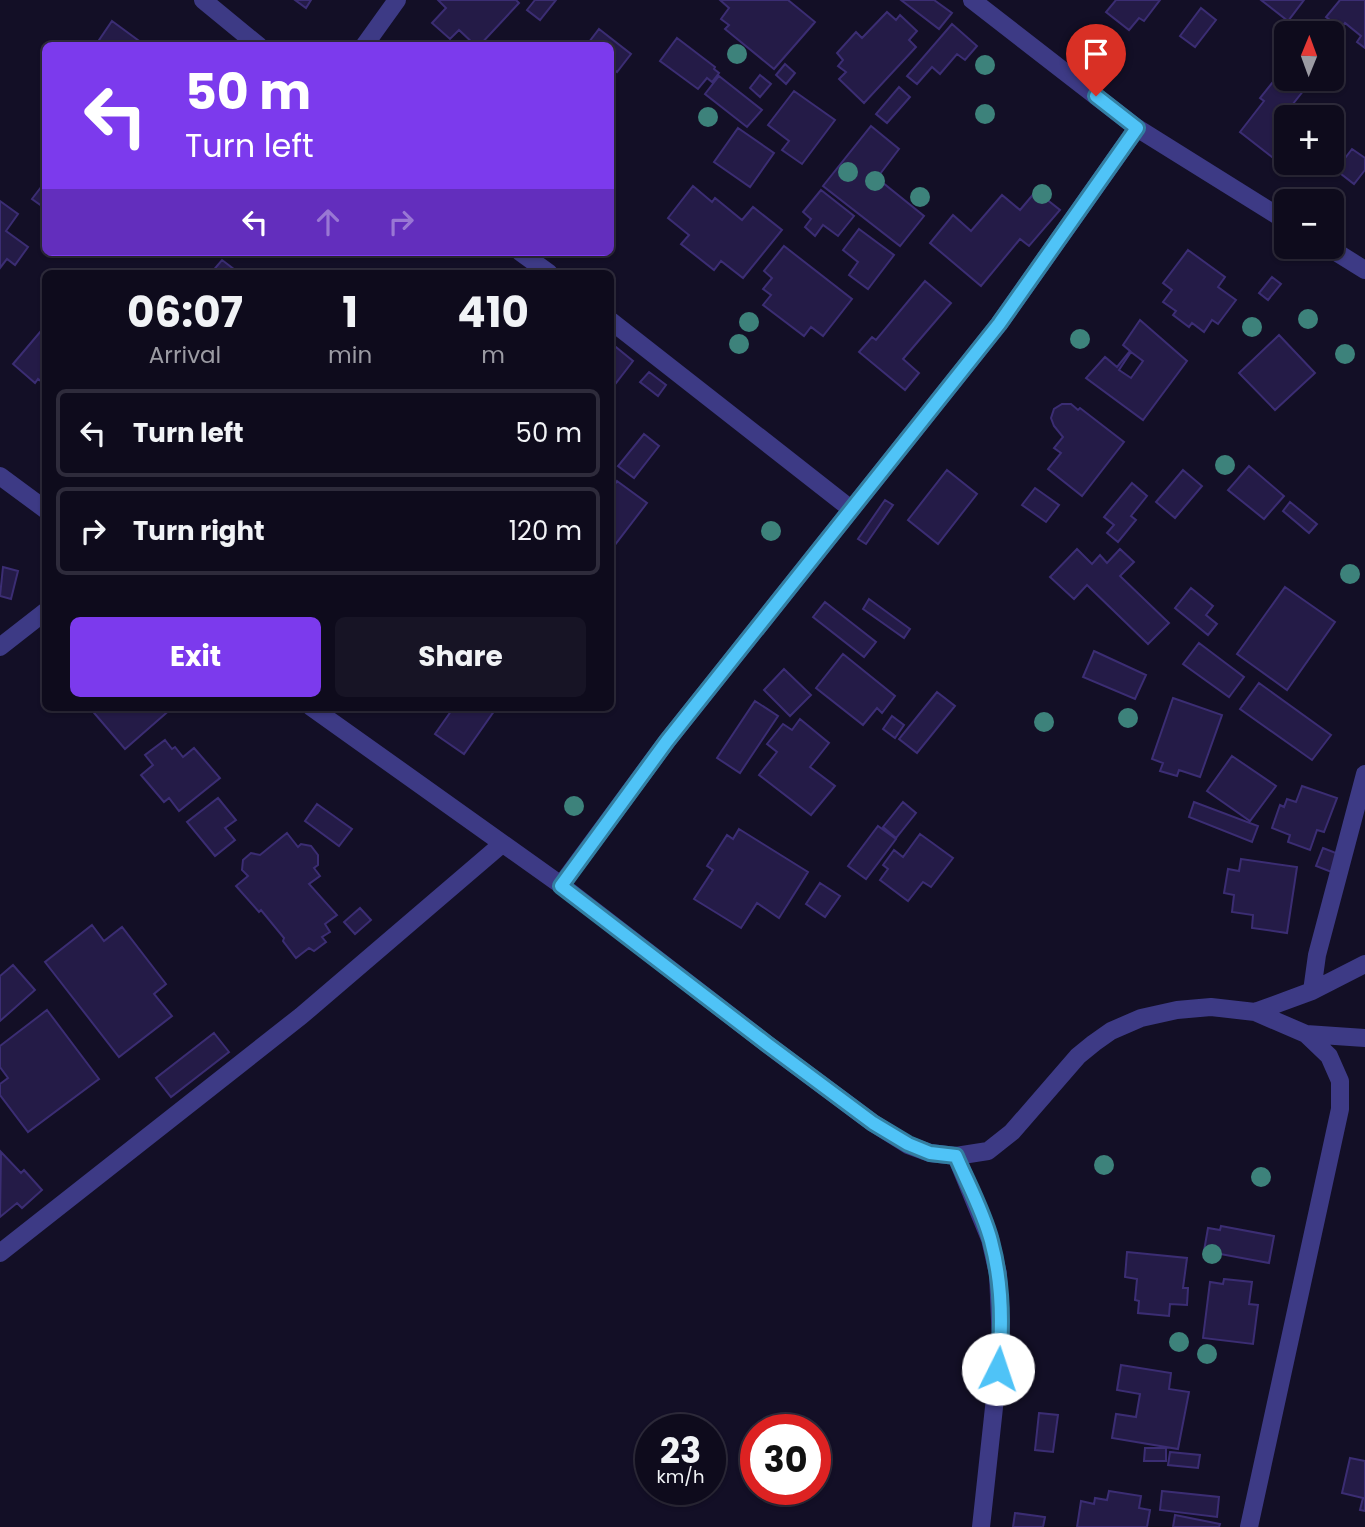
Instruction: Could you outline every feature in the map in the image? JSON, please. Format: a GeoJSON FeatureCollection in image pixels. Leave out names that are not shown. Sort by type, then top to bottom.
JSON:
{"type":"FeatureCollection","features":[{"type":"Feature","properties":{"kind":"street"},"geometry":{"type":"LineString","coordinates":[[203,0],[254,42]]}},
{"type":"Feature","properties":{"kind":"street"},"geometry":{"type":"LineString","coordinates":[[367,42],[397,0]]}},
{"type":"Feature","properties":{"kind":"street"},"geometry":{"type":"LineString","coordinates":[[972,0],[1137,128],[1274,214]]}},
{"type":"Feature","properties":{"kind":"street"},"geometry":{"type":"LineString","coordinates":[[561,886],[667,741],[999,324],[1137,128]]}},
{"type":"Feature","properties":{"kind":"street"},"geometry":{"type":"LineString","coordinates":[[526,256],[545,270]]}},
{"type":"Feature","properties":{"kind":"street"},"geometry":{"type":"LineString","coordinates":[[1344,257],[1365,270]]}},
{"type":"Feature","properties":{"kind":"street"},"geometry":{"type":"LineString","coordinates":[[614,323],[851,509]]}},
{"type":"Feature","properties":{"kind":"street"},"geometry":{"type":"LineString","coordinates":[[0,476],[42,507]]}},
{"type":"Feature","properties":{"kind":"street"},"geometry":{"type":"LineString","coordinates":[[0,647],[42,614]]}},
{"type":"Feature","properties":{"kind":"street"},"geometry":{"type":"LineString","coordinates":[[317,711],[561,886],[873,1123],[908,1144],[930,1153],[956,1156],[988,1151],[1012,1132],[1078,1056],[1111,1031],[1141,1018],[1177,1010],[1211,1007],[1255,1012],[1306,1034],[1365,1038]]}},
{"type":"Feature","properties":{"kind":"street"},"geometry":{"type":"LineString","coordinates":[[1312,991],[1317,955],[1365,774]]}},
{"type":"Feature","properties":{"kind":"street"},"geometry":{"type":"LineString","coordinates":[[0,1254],[301,1016],[502,844]]}},
{"type":"Feature","properties":{"kind":"street"},"geometry":{"type":"LineString","coordinates":[[1255,1012],[1312,991],[1365,964]]}},
{"type":"Feature","properties":{"kind":"street"},"geometry":{"type":"LineString","coordinates":[[1249,1527],[1340,1109],[1340,1081],[1329,1056],[1306,1034]]}},
{"type":"Feature","properties":{"kind":"street"},"geometry":{"type":"LineString","coordinates":[[956,1156],[990,1239],[998,1274],[1001,1343],[981,1527]]}},
{"type":"Feature","properties":{"kind":"building"},"geometry":{"type":"Polygon","coordinates":[[[295,0],[311,0],[306,8],[295,0]]]}},
{"type":"Feature","properties":{"kind":"building"},"geometry":{"type":"Polygon","coordinates":[[[438,0],[516,0],[519,3],[483,42],[472,42],[459,30],[450,39],[432,23],[446,8],[438,0]]]}},
{"type":"Feature","properties":{"kind":"building"},"geometry":{"type":"Polygon","coordinates":[[[535,0],[556,0],[540,20],[527,10],[535,0]]]}},
{"type":"Feature","properties":{"kind":"building"},"geometry":{"type":"Polygon","coordinates":[[[720,0],[788,0],[815,22],[774,69],[725,29],[729,25],[721,19],[729,8],[720,0]]]}},
{"type":"Feature","properties":{"kind":"building"},"geometry":{"type":"Polygon","coordinates":[[[901,0],[934,0],[952,13],[939,29],[901,0]]]}},
{"type":"Feature","properties":{"kind":"building"},"geometry":{"type":"Polygon","coordinates":[[[1116,0],[1160,0],[1144,21],[1139,18],[1129,30],[1106,12],[1116,0]]]}},
{"type":"Feature","properties":{"kind":"building"},"geometry":{"type":"Polygon","coordinates":[[[1261,0],[1304,0],[1288,21],[1261,0]]]}},
{"type":"Feature","properties":{"kind":"building"},"geometry":{"type":"Polygon","coordinates":[[[1340,0],[1365,0],[1365,48],[1357,42],[1361,36],[1344,24],[1344,21],[1331,21],[1326,17],[1340,0]]]}},
{"type":"Feature","properties":{"kind":"building"},"geometry":{"type":"Polygon","coordinates":[[[1201,8],[1216,20],[1195,47],[1180,36],[1201,8]]]}},
{"type":"Feature","properties":{"kind":"building"},"geometry":{"type":"Polygon","coordinates":[[[887,12],[896,20],[900,15],[917,31],[909,40],[916,47],[864,103],[839,79],[846,72],[838,66],[843,60],[837,53],[856,32],[862,38],[887,12]]]}},
{"type":"Feature","properties":{"kind":"building"},"geometry":{"type":"Polygon","coordinates":[[[112,21],[141,42],[98,42],[112,21]]]}},
{"type":"Feature","properties":{"kind":"building"},"geometry":{"type":"Polygon","coordinates":[[[952,24],[977,46],[965,60],[957,54],[940,74],[932,67],[917,84],[907,76],[952,24]]]}},
{"type":"Feature","properties":{"kind":"building"},"geometry":{"type":"Polygon","coordinates":[[[599,29],[631,54],[617,72],[614,70],[614,42],[589,42],[599,29]]]}},
{"type":"Feature","properties":{"kind":"building"},"geometry":{"type":"Polygon","coordinates":[[[677,38],[715,67],[719,73],[712,82],[707,78],[698,89],[660,61],[677,38]]]}},
{"type":"Feature","properties":{"kind":"building"},"geometry":{"type":"Polygon","coordinates":[[[785,64],[795,73],[786,84],[776,75],[785,64]]]}},
{"type":"Feature","properties":{"kind":"building"},"geometry":{"type":"Polygon","coordinates":[[[760,75],[771,84],[760,97],[750,88],[760,75]]]}},
{"type":"Feature","properties":{"kind":"building"},"geometry":{"type":"Polygon","coordinates":[[[719,76],[762,110],[747,127],[705,94],[719,76]]]}},
{"type":"Feature","properties":{"kind":"building"},"geometry":{"type":"Polygon","coordinates":[[[1274,81],[1274,91],[1303,91],[1292,105],[1274,105],[1274,159],[1240,132],[1264,101],[1260,98],[1274,81]]]}},
{"type":"Feature","properties":{"kind":"building"},"geometry":{"type":"Polygon","coordinates":[[[899,87],[910,97],[887,123],[876,114],[899,87]]]}},
{"type":"Feature","properties":{"kind":"building"},"geometry":{"type":"Polygon","coordinates":[[[794,91],[835,120],[802,164],[782,150],[789,141],[768,125],[794,91]]]}},
{"type":"Feature","properties":{"kind":"building"},"geometry":{"type":"Polygon","coordinates":[[[871,126],[899,149],[877,178],[924,216],[900,246],[823,186],[871,126]]]}},
{"type":"Feature","properties":{"kind":"building"},"geometry":{"type":"Polygon","coordinates":[[[738,128],[774,153],[750,187],[714,162],[738,128]]]}},
{"type":"Feature","properties":{"kind":"building"},"geometry":{"type":"Polygon","coordinates":[[[1352,149],[1365,158],[1365,170],[1354,184],[1342,175],[1344,160],[1352,149]]]}},
{"type":"Feature","properties":{"kind":"building"},"geometry":{"type":"Polygon","coordinates":[[[42,186],[42,206],[32,199],[42,186]]]}},
{"type":"Feature","properties":{"kind":"building"},"geometry":{"type":"Polygon","coordinates":[[[693,186],[712,202],[715,198],[742,220],[753,207],[782,230],[743,278],[721,261],[714,270],[681,244],[689,235],[668,218],[693,186]]]}},
{"type":"Feature","properties":{"kind":"building"},"geometry":{"type":"Polygon","coordinates":[[[821,190],[854,216],[838,236],[823,225],[815,236],[805,227],[811,219],[803,212],[821,190]]]}},
{"type":"Feature","properties":{"kind":"building"},"geometry":{"type":"Polygon","coordinates":[[[1036,191],[1060,210],[1029,246],[1020,239],[981,286],[930,243],[953,215],[971,231],[1002,195],[1020,210],[1036,191]]]}},
{"type":"Feature","properties":{"kind":"building"},"geometry":{"type":"Polygon","coordinates":[[[0,201],[18,214],[6,231],[28,247],[15,265],[7,259],[0,268],[0,201]]]}},
{"type":"Feature","properties":{"kind":"building"},"geometry":{"type":"Polygon","coordinates":[[[859,229],[894,255],[868,289],[849,275],[858,262],[843,250],[859,229]]]}},
{"type":"Feature","properties":{"kind":"building"},"geometry":{"type":"Polygon","coordinates":[[[784,246],[852,299],[823,336],[811,327],[804,336],[763,305],[771,295],[763,289],[772,278],[764,271],[784,246]]]}},
{"type":"Feature","properties":{"kind":"building"},"geometry":{"type":"Polygon","coordinates":[[[1188,250],[1225,277],[1218,287],[1236,300],[1218,324],[1212,320],[1204,332],[1192,323],[1189,327],[1173,315],[1176,311],[1163,302],[1172,290],[1163,283],[1188,250]]]}},
{"type":"Feature","properties":{"kind":"building"},"geometry":{"type":"Polygon","coordinates":[[[222,260],[235,270],[214,270],[222,260]]]}},
{"type":"Feature","properties":{"kind":"building"},"geometry":{"type":"Polygon","coordinates":[[[1272,277],[1281,284],[1268,300],[1259,293],[1272,277]]]}},
{"type":"Feature","properties":{"kind":"building"},"geometry":{"type":"Polygon","coordinates":[[[925,281],[951,303],[903,359],[919,373],[905,390],[859,352],[872,337],[876,340],[925,281]]]}},
{"type":"Feature","properties":{"kind":"building"},"geometry":{"type":"Polygon","coordinates":[[[1140,320],[1187,361],[1143,420],[1086,378],[1105,357],[1117,367],[1130,351],[1123,345],[1140,320]],[[1131,352],[1119,370],[1131,378],[1143,361],[1131,352]]]}},
{"type":"Feature","properties":{"kind":"building"},"geometry":{"type":"Polygon","coordinates":[[[42,330],[42,382],[38,379],[35,383],[13,364],[42,330]]]}},
{"type":"Feature","properties":{"kind":"building"},"geometry":{"type":"Polygon","coordinates":[[[1279,335],[1315,373],[1275,410],[1239,373],[1279,335]]]}},
{"type":"Feature","properties":{"kind":"building"},"geometry":{"type":"Polygon","coordinates":[[[614,345],[633,361],[616,383],[614,381],[614,345]]]}},
{"type":"Feature","properties":{"kind":"building"},"geometry":{"type":"Polygon","coordinates":[[[649,372],[666,385],[658,396],[640,382],[649,372]]]}},
{"type":"Feature","properties":{"kind":"building"},"geometry":{"type":"Polygon","coordinates":[[[1062,404],[1071,404],[1078,410],[1080,408],[1124,442],[1082,496],[1048,469],[1061,453],[1054,448],[1063,437],[1051,418],[1054,409],[1062,404]]]}},
{"type":"Feature","properties":{"kind":"building"},"geometry":{"type":"Polygon","coordinates":[[[644,434],[659,446],[634,478],[618,466],[644,434]]]}},
{"type":"Feature","properties":{"kind":"building"},"geometry":{"type":"Polygon","coordinates":[[[1249,466],[1284,496],[1264,519],[1228,490],[1249,466]]]}},
{"type":"Feature","properties":{"kind":"building"},"geometry":{"type":"Polygon","coordinates":[[[947,470],[977,494],[938,544],[908,520],[947,470]]]}},
{"type":"Feature","properties":{"kind":"building"},"geometry":{"type":"Polygon","coordinates":[[[1183,470],[1202,486],[1175,518],[1156,502],[1183,470]]]}},
{"type":"Feature","properties":{"kind":"building"},"geometry":{"type":"Polygon","coordinates":[[[617,481],[647,503],[614,546],[614,486],[617,481]]]}},
{"type":"Feature","properties":{"kind":"building"},"geometry":{"type":"Polygon","coordinates":[[[1132,483],[1147,496],[1131,516],[1136,520],[1118,542],[1107,533],[1114,525],[1104,517],[1132,483]]]}},
{"type":"Feature","properties":{"kind":"building"},"geometry":{"type":"Polygon","coordinates":[[[1035,488],[1059,505],[1046,522],[1022,505],[1035,488]]]}},
{"type":"Feature","properties":{"kind":"building"},"geometry":{"type":"Polygon","coordinates":[[[885,500],[893,505],[866,544],[858,539],[885,500]]]}},
{"type":"Feature","properties":{"kind":"building"},"geometry":{"type":"Polygon","coordinates":[[[1290,502],[1317,524],[1309,533],[1283,511],[1290,502]]]}},
{"type":"Feature","properties":{"kind":"building"},"geometry":{"type":"Polygon","coordinates":[[[1077,549],[1092,564],[1100,555],[1107,563],[1120,549],[1134,562],[1120,576],[1169,623],[1148,644],[1087,585],[1074,599],[1050,577],[1077,549]]]}},
{"type":"Feature","properties":{"kind":"building"},"geometry":{"type":"Polygon","coordinates":[[[3,567],[18,571],[11,599],[0,596],[3,567]]]}},
{"type":"Feature","properties":{"kind":"building"},"geometry":{"type":"Polygon","coordinates":[[[1285,587],[1335,622],[1287,690],[1237,654],[1285,587]]]}},
{"type":"Feature","properties":{"kind":"building"},"geometry":{"type":"Polygon","coordinates":[[[1191,588],[1213,606],[1206,615],[1217,624],[1208,635],[1175,608],[1191,588]]]}},
{"type":"Feature","properties":{"kind":"building"},"geometry":{"type":"Polygon","coordinates":[[[869,599],[910,629],[904,638],[863,609],[869,599]]]}},
{"type":"Feature","properties":{"kind":"building"},"geometry":{"type":"Polygon","coordinates":[[[825,602],[876,642],[864,657],[813,617],[825,602]]]}},
{"type":"Feature","properties":{"kind":"building"},"geometry":{"type":"Polygon","coordinates":[[[1199,643],[1244,677],[1229,697],[1183,664],[1199,643]]]}},
{"type":"Feature","properties":{"kind":"building"},"geometry":{"type":"Polygon","coordinates":[[[1094,651],[1146,675],[1135,699],[1083,677],[1094,651]]]}},
{"type":"Feature","properties":{"kind":"building"},"geometry":{"type":"Polygon","coordinates":[[[843,654],[895,696],[882,713],[877,708],[863,725],[816,688],[843,654]]]}},
{"type":"Feature","properties":{"kind":"building"},"geometry":{"type":"Polygon","coordinates":[[[784,669],[811,695],[790,716],[764,690],[784,669]]]}},
{"type":"Feature","properties":{"kind":"building"},"geometry":{"type":"Polygon","coordinates":[[[1259,683],[1331,735],[1312,760],[1240,709],[1259,683]]]}},
{"type":"Feature","properties":{"kind":"building"},"geometry":{"type":"Polygon","coordinates":[[[937,692],[955,706],[917,753],[899,739],[937,692]]]}},
{"type":"Feature","properties":{"kind":"building"},"geometry":{"type":"Polygon","coordinates":[[[1173,698],[1222,715],[1200,777],[1179,770],[1177,776],[1160,771],[1163,763],[1152,759],[1173,698]]]}},
{"type":"Feature","properties":{"kind":"building"},"geometry":{"type":"Polygon","coordinates":[[[755,701],[778,716],[740,773],[717,758],[755,701]]]}},
{"type":"Feature","properties":{"kind":"building"},"geometry":{"type":"Polygon","coordinates":[[[92,711],[169,711],[125,749],[92,711]]]}},
{"type":"Feature","properties":{"kind":"building"},"geometry":{"type":"Polygon","coordinates":[[[451,711],[494,711],[464,754],[435,734],[451,711]]]}},
{"type":"Feature","properties":{"kind":"building"},"geometry":{"type":"Polygon","coordinates":[[[892,716],[904,725],[895,738],[883,729],[892,716]]]}},
{"type":"Feature","properties":{"kind":"building"},"geometry":{"type":"Polygon","coordinates":[[[800,719],[829,743],[810,767],[835,786],[811,815],[759,775],[777,752],[767,744],[783,724],[792,730],[800,719]]]}},
{"type":"Feature","properties":{"kind":"building"},"geometry":{"type":"Polygon","coordinates":[[[165,740],[183,757],[194,748],[220,778],[179,811],[169,798],[164,802],[141,775],[153,765],[145,755],[165,740]]]}},
{"type":"Feature","properties":{"kind":"building"},"geometry":{"type":"Polygon","coordinates":[[[1232,756],[1276,786],[1250,821],[1207,791],[1232,756]]]}},
{"type":"Feature","properties":{"kind":"building"},"geometry":{"type":"Polygon","coordinates":[[[1302,786],[1337,798],[1324,832],[1317,830],[1310,850],[1288,842],[1290,835],[1272,828],[1280,805],[1284,807],[1287,799],[1296,802],[1302,786]]]}},
{"type":"Feature","properties":{"kind":"building"},"geometry":{"type":"Polygon","coordinates":[[[218,798],[236,820],[225,828],[235,840],[215,856],[187,822],[218,798]]]}},
{"type":"Feature","properties":{"kind":"building"},"geometry":{"type":"Polygon","coordinates":[[[903,802],[916,813],[896,838],[883,827],[903,802]]]}},
{"type":"Feature","properties":{"kind":"building"},"geometry":{"type":"Polygon","coordinates":[[[1194,802],[1258,826],[1252,842],[1189,817],[1194,802]]]}},
{"type":"Feature","properties":{"kind":"building"},"geometry":{"type":"Polygon","coordinates":[[[317,804],[352,829],[339,846],[305,821],[317,804]]]}},
{"type":"Feature","properties":{"kind":"building"},"geometry":{"type":"Polygon","coordinates":[[[878,826],[896,839],[866,879],[848,866],[878,826]]]}},
{"type":"Feature","properties":{"kind":"building"},"geometry":{"type":"Polygon","coordinates":[[[739,829],[808,872],[779,918],[757,903],[741,928],[694,899],[713,870],[707,866],[727,835],[733,839],[739,829]]]}},
{"type":"Feature","properties":{"kind":"building"},"geometry":{"type":"Polygon","coordinates":[[[287,833],[298,847],[301,844],[311,846],[318,855],[318,865],[314,868],[320,876],[309,884],[337,915],[325,924],[330,932],[322,937],[326,942],[314,951],[309,948],[296,958],[261,910],[259,912],[236,886],[248,876],[242,870],[243,860],[251,853],[260,855],[287,833]]]}},
{"type":"Feature","properties":{"kind":"building"},"geometry":{"type":"Polygon","coordinates":[[[920,834],[953,858],[931,887],[923,882],[908,901],[880,880],[888,869],[883,865],[894,850],[903,857],[920,834]]]}},
{"type":"Feature","properties":{"kind":"building"},"geometry":{"type":"Polygon","coordinates":[[[1323,848],[1341,855],[1334,873],[1316,866],[1323,848]]]}},
{"type":"Feature","properties":{"kind":"building"},"geometry":{"type":"Polygon","coordinates":[[[1241,859],[1297,867],[1287,933],[1252,928],[1253,915],[1232,912],[1234,895],[1224,893],[1228,869],[1239,871],[1241,859]]]}},
{"type":"Feature","properties":{"kind":"building"},"geometry":{"type":"Polygon","coordinates":[[[820,883],[840,896],[825,917],[806,904],[820,883]]]}},
{"type":"Feature","properties":{"kind":"building"},"geometry":{"type":"Polygon","coordinates":[[[360,908],[371,920],[355,934],[344,922],[360,908]]]}},
{"type":"Feature","properties":{"kind":"building"},"geometry":{"type":"Polygon","coordinates":[[[92,925],[104,941],[122,927],[166,984],[154,994],[172,1016],[119,1057],[45,962],[92,925]]]}},
{"type":"Feature","properties":{"kind":"building"},"geometry":{"type":"Polygon","coordinates":[[[13,965],[35,990],[0,1021],[0,976],[13,965]]]}},
{"type":"Feature","properties":{"kind":"building"},"geometry":{"type":"Polygon","coordinates":[[[47,1010],[99,1079],[28,1132],[0,1095],[0,1084],[8,1078],[0,1067],[0,1046],[47,1010]]]}},
{"type":"Feature","properties":{"kind":"building"},"geometry":{"type":"Polygon","coordinates":[[[214,1033],[229,1052],[171,1097],[156,1078],[214,1033]]]}},
{"type":"Feature","properties":{"kind":"building"},"geometry":{"type":"Polygon","coordinates":[[[1,1152],[21,1173],[24,1170],[42,1190],[22,1208],[17,1203],[0,1217],[1,1152]]]}},
{"type":"Feature","properties":{"kind":"building"},"geometry":{"type":"Polygon","coordinates":[[[1221,1226],[1274,1236],[1269,1263],[1204,1251],[1208,1228],[1220,1230],[1221,1226]]]}},
{"type":"Feature","properties":{"kind":"building"},"geometry":{"type":"Polygon","coordinates":[[[1127,1252],[1187,1258],[1183,1288],[1188,1288],[1187,1305],[1170,1304],[1169,1316],[1138,1313],[1139,1301],[1135,1300],[1137,1279],[1125,1277],[1127,1252]]]}},
{"type":"Feature","properties":{"kind":"building"},"geometry":{"type":"Polygon","coordinates":[[[1224,1279],[1252,1282],[1249,1304],[1258,1305],[1253,1344],[1203,1338],[1210,1282],[1223,1284],[1224,1279]]]}},
{"type":"Feature","properties":{"kind":"building"},"geometry":{"type":"Polygon","coordinates":[[[1121,1365],[1171,1373],[1169,1389],[1189,1392],[1178,1449],[1112,1438],[1116,1414],[1136,1417],[1140,1394],[1117,1390],[1121,1365]]]}},
{"type":"Feature","properties":{"kind":"building"},"geometry":{"type":"Polygon","coordinates":[[[1039,1413],[1058,1415],[1053,1452],[1035,1450],[1039,1413]]]}},
{"type":"Feature","properties":{"kind":"building"},"geometry":{"type":"Polygon","coordinates":[[[1145,1448],[1166,1448],[1166,1461],[1144,1461],[1145,1448]]]}},
{"type":"Feature","properties":{"kind":"building"},"geometry":{"type":"Polygon","coordinates":[[[1170,1452],[1200,1455],[1198,1468],[1168,1465],[1170,1452]]]}},
{"type":"Feature","properties":{"kind":"building"},"geometry":{"type":"Polygon","coordinates":[[[1350,1458],[1365,1461],[1365,1511],[1360,1510],[1363,1498],[1342,1493],[1350,1458]]]}},
{"type":"Feature","properties":{"kind":"building"},"geometry":{"type":"Polygon","coordinates":[[[1109,1491],[1141,1496],[1139,1508],[1150,1510],[1147,1527],[1077,1527],[1081,1501],[1094,1504],[1095,1498],[1107,1500],[1109,1491]]]}},
{"type":"Feature","properties":{"kind":"building"},"geometry":{"type":"Polygon","coordinates":[[[1162,1491],[1219,1497],[1217,1517],[1160,1510],[1162,1491]]]}},
{"type":"Feature","properties":{"kind":"building"},"geometry":{"type":"Polygon","coordinates":[[[1015,1513],[1045,1517],[1043,1527],[1013,1527],[1015,1513]]]}},
{"type":"Feature","properties":{"kind":"building"},"geometry":{"type":"Polygon","coordinates":[[[1175,1515],[1220,1524],[1219,1527],[1173,1527],[1175,1515]]]}},
{"type":"Feature","properties":{"kind":"route"},"geometry":{"type":"LineString","coordinates":[[998,1369],[1001,1343],[998,1274],[990,1239],[956,1156],[930,1153],[908,1144],[873,1123],[561,886],[667,741],[999,324],[1137,128],[1096,96]]}}]}
